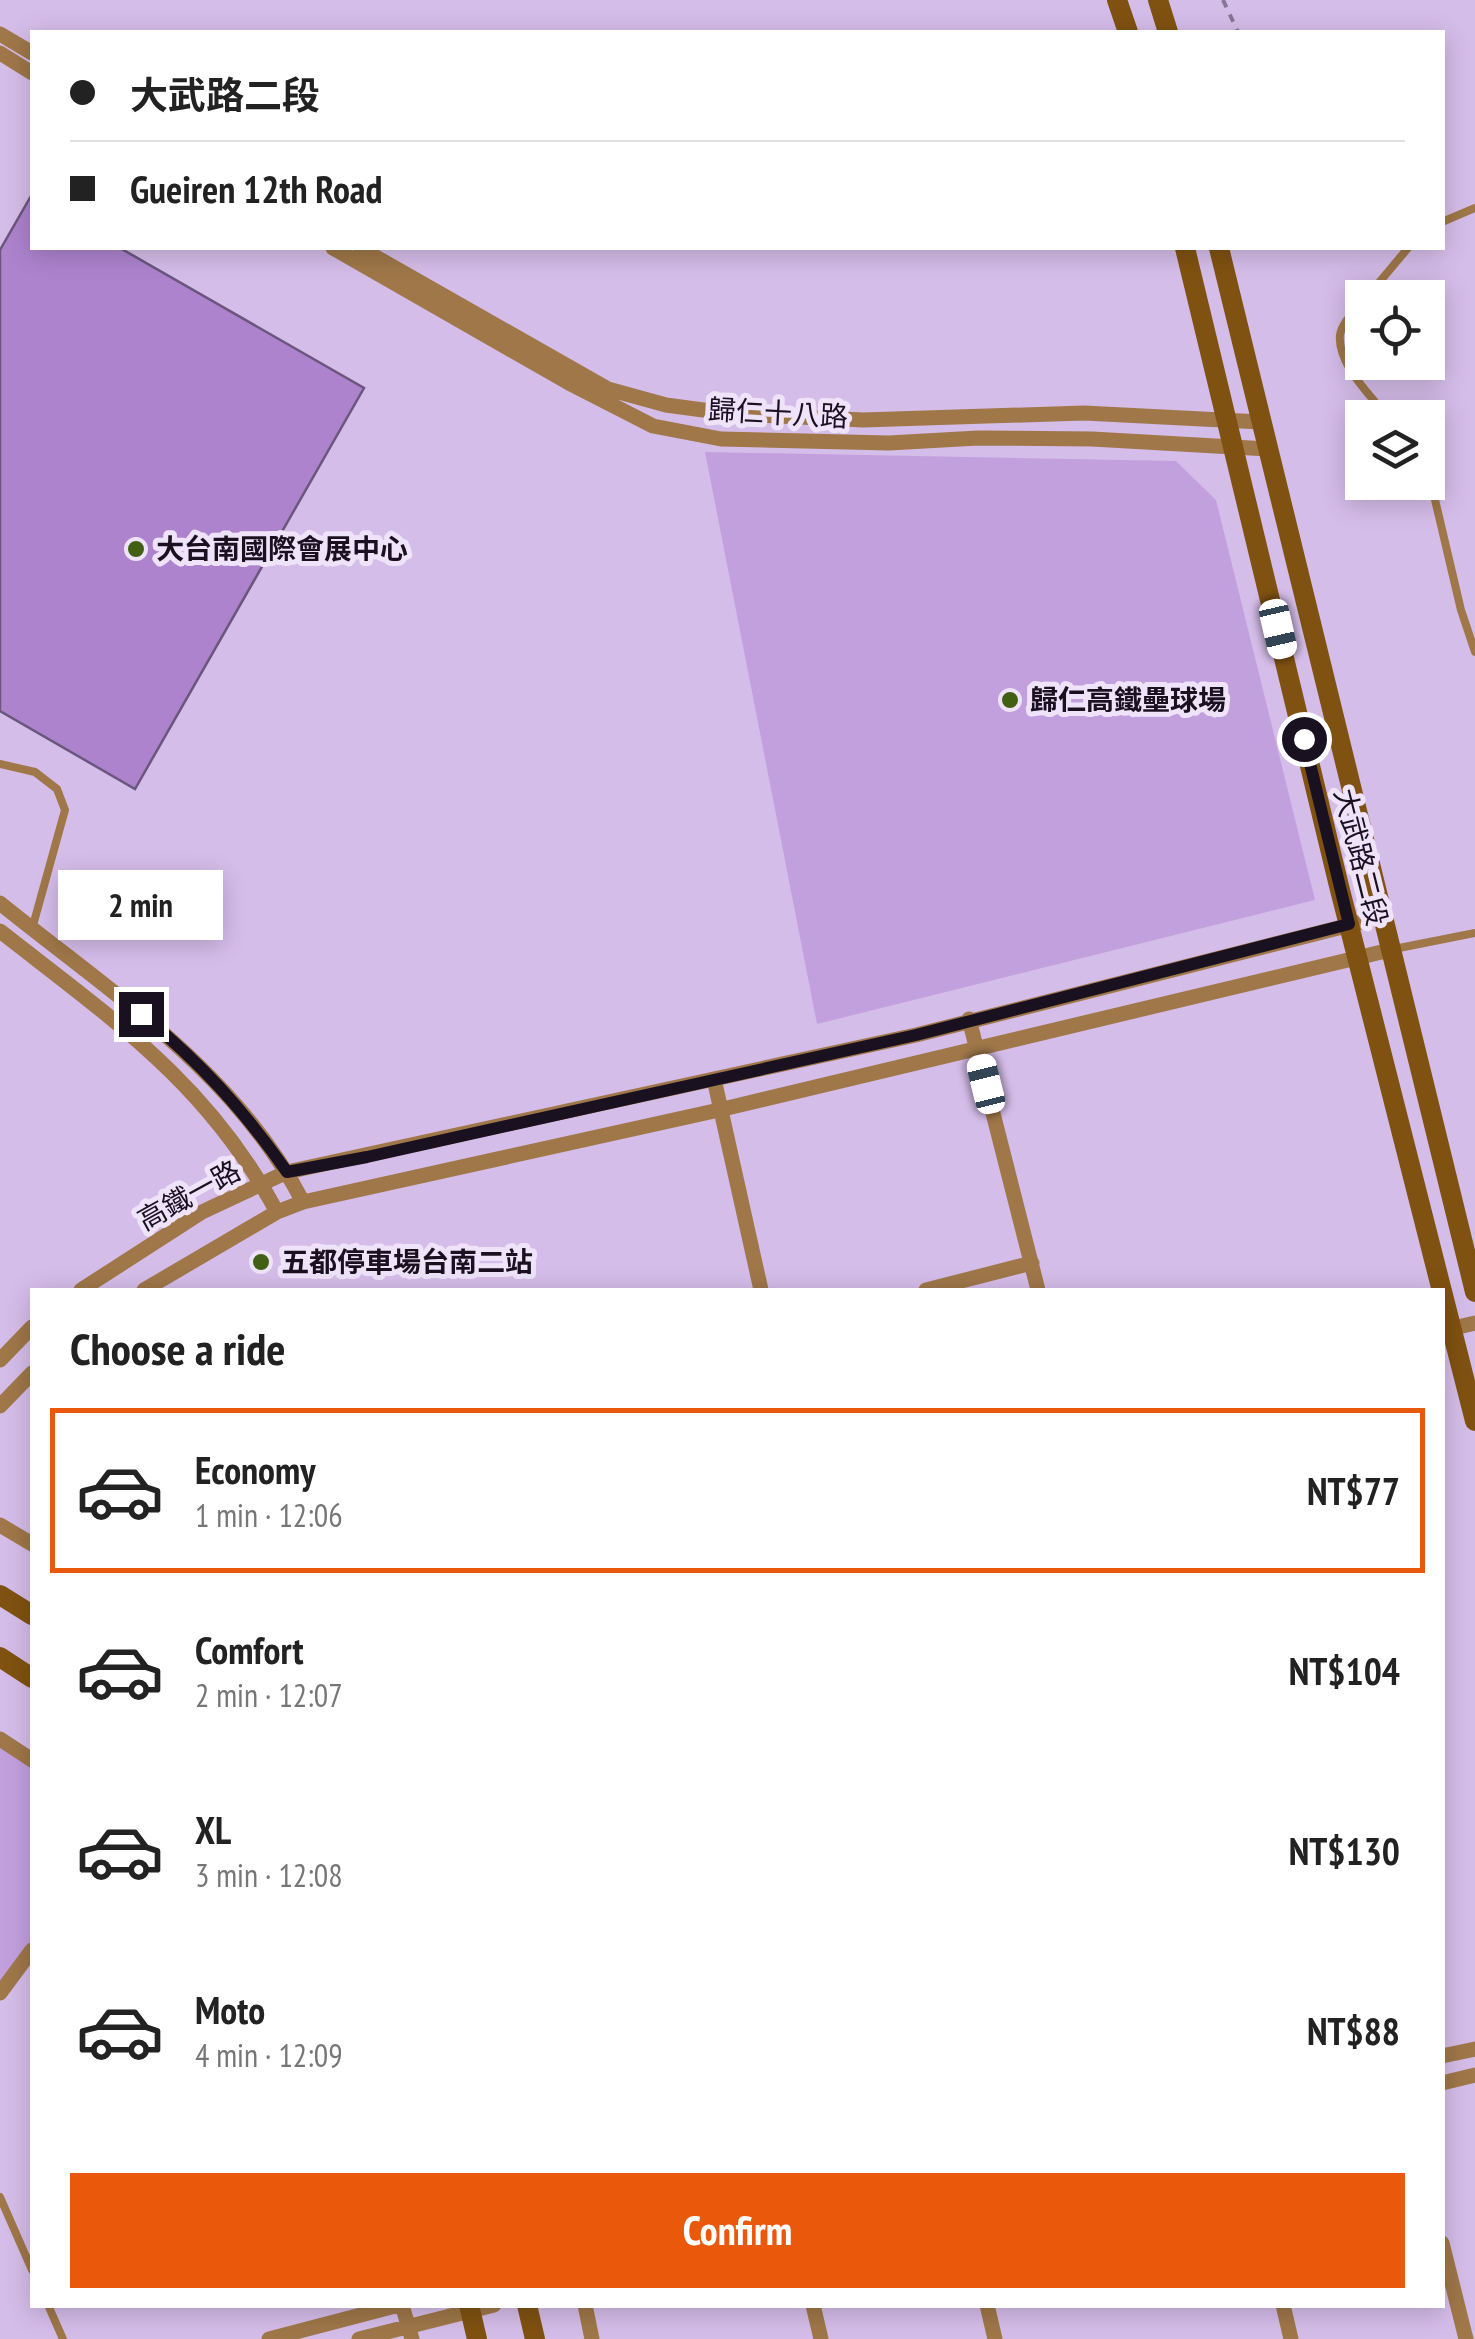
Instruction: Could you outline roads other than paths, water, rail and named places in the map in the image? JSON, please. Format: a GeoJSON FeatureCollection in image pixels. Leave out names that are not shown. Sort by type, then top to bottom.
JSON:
{"type":"FeatureCollection","features":[{"type":"Feature","properties":{"kind":"street"},"geometry":{"type":"LineString","coordinates":[[1117,0],[1127,30]]}},
{"type":"Feature","properties":{"kind":"street"},"geometry":{"type":"LineString","coordinates":[[1158,0],[1167,30]]}},
{"type":"Feature","properties":{"kind":"street"},"geometry":{"type":"LineString","coordinates":[[0,34],[30,52]]}},
{"type":"Feature","properties":{"kind":"street"},"geometry":{"type":"LineString","coordinates":[[0,53],[30,72]]}},
{"type":"Feature","properties":{"kind":"street","name":"歸仁十八路"},"geometry":{"type":"LineString","coordinates":[[337,250],[653,426],[721,439],[1092,439],[1268,449]]}},
{"type":"Feature","properties":{"kind":"street","name":"歸仁十八路"},"geometry":{"type":"LineString","coordinates":[[364,250],[608,389],[666,405],[733,414],[863,420],[1084,413],[1261,422]]}},
{"type":"Feature","properties":{"kind":"street","name":"大武路二段"},"geometry":{"type":"LineString","coordinates":[[1186,250],[1438,1288]]}},
{"type":"Feature","properties":{"kind":"street","name":"大武路二段"},"geometry":{"type":"LineString","coordinates":[[1220,250],[1475,1292]]}},
{"type":"Feature","properties":{"kind":"street"},"geometry":{"type":"LineString","coordinates":[[0,902],[189,1053],[252,1122],[303,1202]]}},
{"type":"Feature","properties":{"kind":"street","name":"高鐵一路"},"geometry":{"type":"LineString","coordinates":[[84,1288],[202,1212],[287,1172],[916,1035],[1382,917]]}},
{"type":"Feature","properties":{"kind":"street"},"geometry":{"type":"LineString","coordinates":[[0,931],[176,1074],[233,1140],[277,1212]]}},
{"type":"Feature","properties":{"kind":"street","name":"高鐵一路"},"geometry":{"type":"LineString","coordinates":[[147,1288],[277,1212],[303,1202],[719,1110],[1390,950]]}},
{"type":"Feature","properties":{"kind":"street"},"geometry":{"type":"LineString","coordinates":[[969,1019],[1038,1288]]}},
{"type":"Feature","properties":{"kind":"street"},"geometry":{"type":"LineString","coordinates":[[714,1079],[761,1288]]}},
{"type":"Feature","properties":{"kind":"street"},"geometry":{"type":"LineString","coordinates":[[934,1288],[1032,1263]]}},
{"type":"Feature","properties":{"kind":"street"},"geometry":{"type":"LineString","coordinates":[[1448,1329],[1475,1322]]}},
{"type":"Feature","properties":{"kind":"street"},"geometry":{"type":"LineString","coordinates":[[0,1360],[30,1329]]}},
{"type":"Feature","properties":{"kind":"street","name":"大武路二段"},"geometry":{"type":"LineString","coordinates":[[1448,1329],[1475,1421]]}},
{"type":"Feature","properties":{"kind":"street"},"geometry":{"type":"LineString","coordinates":[[0,1406],[30,1375]]}},
{"type":"Feature","properties":{"kind":"street"},"geometry":{"type":"LineString","coordinates":[[0,1525],[30,1543]]}},
{"type":"Feature","properties":{"kind":"street"},"geometry":{"type":"LineString","coordinates":[[0,1595],[30,1615]]}},
{"type":"Feature","properties":{"kind":"street"},"geometry":{"type":"LineString","coordinates":[[0,1658],[30,1677]]}},
{"type":"Feature","properties":{"kind":"street"},"geometry":{"type":"LineString","coordinates":[[0,1740],[30,1759]]}},
{"type":"Feature","properties":{"kind":"street"},"geometry":{"type":"LineString","coordinates":[[0,1993],[30,1953]]}},
{"type":"Feature","properties":{"kind":"street"},"geometry":{"type":"LineString","coordinates":[[1445,2055],[1475,2049]]}},
{"type":"Feature","properties":{"kind":"street"},"geometry":{"type":"LineString","coordinates":[[1445,2081],[1475,2075]]}},
{"type":"Feature","properties":{"kind":"street"},"geometry":{"type":"LineString","coordinates":[[1445,2254],[1466,2339]]}},
{"type":"Feature","properties":{"kind":"street"},"geometry":{"type":"LineString","coordinates":[[269,2339],[388,2308]]}},
{"type":"Feature","properties":{"kind":"street"},"geometry":{"type":"LineString","coordinates":[[401,2308],[410,2333]]}},
{"type":"Feature","properties":{"kind":"street"},"geometry":{"type":"LineString","coordinates":[[359,2339],[410,2333],[470,2308],[477,2339]]}},
{"type":"Feature","properties":{"kind":"street"},"geometry":{"type":"LineString","coordinates":[[527,2308],[535,2339]]}},
{"type":"Feature","properties":{"kind":"street"},"geometry":{"type":"LineString","coordinates":[[586,2308],[592,2339]]}},
{"type":"Feature","properties":{"kind":"street"},"geometry":{"type":"LineString","coordinates":[[815,2308],[821,2339]]}},
{"type":"Feature","properties":{"kind":"street"},"geometry":{"type":"LineString","coordinates":[[988,2308],[995,2339]]}},
{"type":"Feature","properties":{"kind":"street"},"geometry":{"type":"LineString","coordinates":[[1283,2308],[1291,2339]]}},
{"type":"Feature","properties":{"kind":"lane"},"geometry":{"type":"LineString","coordinates":[[1445,221],[1475,208]]}},
{"type":"Feature","properties":{"kind":"lane"},"geometry":{"type":"LineString","coordinates":[[1381,280],[1406,250]]}},
{"type":"Feature","properties":{"kind":"lane"},"geometry":{"type":"LineString","coordinates":[[1345,323],[1340,334],[1345,356]]}},
{"type":"Feature","properties":{"kind":"lane"},"geometry":{"type":"LineString","coordinates":[[1359,380],[1374,400]]}},
{"type":"Feature","properties":{"kind":"lane"},"geometry":{"type":"LineString","coordinates":[[1435,500],[1475,652]]}},
{"type":"Feature","properties":{"kind":"lane"},"geometry":{"type":"LineString","coordinates":[[0,764],[34,772],[57,789],[65,810],[32,929]]}},
{"type":"Feature","properties":{"kind":"lane"},"geometry":{"type":"LineString","coordinates":[[1390,950],[1475,933]]}},
{"type":"Feature","properties":{"kind":"lane"},"geometry":{"type":"LineString","coordinates":[[0,2197],[30,2265]]}},
{"type":"Feature","properties":{"kind":"lane"},"geometry":{"type":"LineString","coordinates":[[49,2308],[64,2339]]}},
{"type":"Feature","properties":{"kind":"place","name":"大台南國際會展中心"},"geometry":{"type":"Point","coordinates":[136,549]}},
{"type":"Feature","properties":{"kind":"place","name":"歸仁高鐵壘球場"},"geometry":{"type":"Point","coordinates":[1010,700]}},
{"type":"Feature","properties":{"kind":"place","name":"五都停車場台南二站"},"geometry":{"type":"Point","coordinates":[261,1262]}}]}
